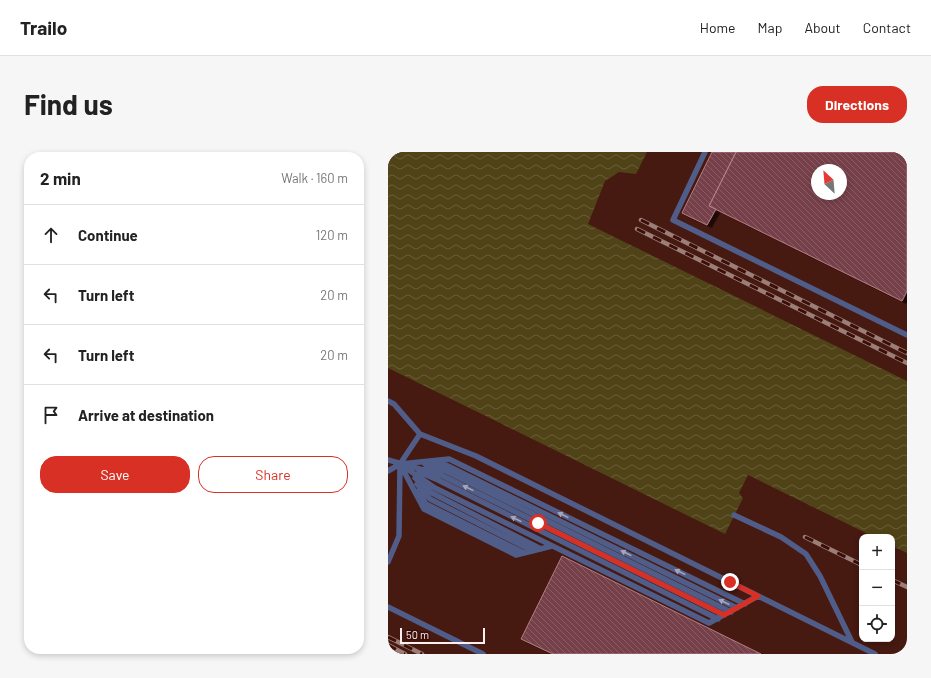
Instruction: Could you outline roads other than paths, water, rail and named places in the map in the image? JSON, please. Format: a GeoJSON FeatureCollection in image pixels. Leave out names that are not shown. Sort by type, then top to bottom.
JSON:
{"type":"FeatureCollection","features":[{"type":"Feature","properties":{"kind":"lane"},"geometry":{"type":"LineString","coordinates":[[705,152],[673,220],[907,335]]}},
{"type":"Feature","properties":{"kind":"lane"},"geometry":{"type":"LineString","coordinates":[[388,401],[394,404],[420,434],[476,456],[875,654]]}},
{"type":"Feature","properties":{"kind":"lane"},"geometry":{"type":"LineString","coordinates":[[388,562],[399,536],[400,464],[420,434]]}},
{"type":"Feature","properties":{"kind":"lane"},"geometry":{"type":"LineString","coordinates":[[388,471],[400,464],[449,459],[745,604]]}},
{"type":"Feature","properties":{"kind":"lane"},"geometry":{"type":"LineString","coordinates":[[388,460],[442,473],[706,603],[731,612]]}},
{"type":"Feature","properties":{"kind":"lane"},"geometry":{"type":"LineString","coordinates":[[400,464],[442,473],[706,603],[724,615]]}},
{"type":"Feature","properties":{"kind":"lane"},"geometry":{"type":"LineString","coordinates":[[400,464],[431,496],[524,553]]}},
{"type":"Feature","properties":{"kind":"lane"},"geometry":{"type":"LineString","coordinates":[[400,464],[431,496],[533,551]]}},
{"type":"Feature","properties":{"kind":"lane"},"geometry":{"type":"LineString","coordinates":[[400,464],[424,509],[516,555],[552,546]]}},
{"type":"Feature","properties":{"kind":"lane"},"geometry":{"type":"LineString","coordinates":[[431,496],[552,546],[709,623],[758,596]]}},
{"type":"Feature","properties":{"kind":"lane"},"geometry":{"type":"LineString","coordinates":[[431,496],[541,548]]}},
{"type":"Feature","properties":{"kind":"lane"},"geometry":{"type":"LineString","coordinates":[[734,515],[781,537],[806,554],[820,576],[852,643]]}},
{"type":"Feature","properties":{"kind":"lane"},"geometry":{"type":"LineString","coordinates":[[706,603],[738,608]]}},
{"type":"Feature","properties":{"kind":"lane"},"geometry":{"type":"LineString","coordinates":[[706,603],[718,619]]}},
{"type":"Feature","properties":{"kind":"lane"},"geometry":{"type":"LineString","coordinates":[[388,607],[483,654]]}},
{"type":"Feature","properties":{"kind":"water"},"geometry":{"type":"Polygon","coordinates":[[[388,152],[647,152],[636,174],[619,172],[605,181],[588,224],[907,381],[907,553],[895,547],[895,534],[868,534],[748,475],[739,493],[743,498],[725,534],[388,368],[388,152]]]}},
{"type":"Feature","properties":{"kind":"railway"},"geometry":{"type":"LineString","coordinates":[[641,220],[907,353]]}},
{"type":"Feature","properties":{"kind":"railway"},"geometry":{"type":"LineString","coordinates":[[637,229],[907,363]]}},
{"type":"Feature","properties":{"kind":"railway"},"geometry":{"type":"LineString","coordinates":[[805,537],[859,564]]}},
{"type":"Feature","properties":{"kind":"railway"},"geometry":{"type":"LineString","coordinates":[[895,581],[907,587]]}},
{"type":"Feature","properties":{"kind":"railway"},"geometry":{"type":"LineString","coordinates":[[388,637],[422,654]]}},
{"type":"Feature","properties":{"kind":"railway"},"geometry":{"type":"LineString","coordinates":[[388,645],[405,654]]}}]}
